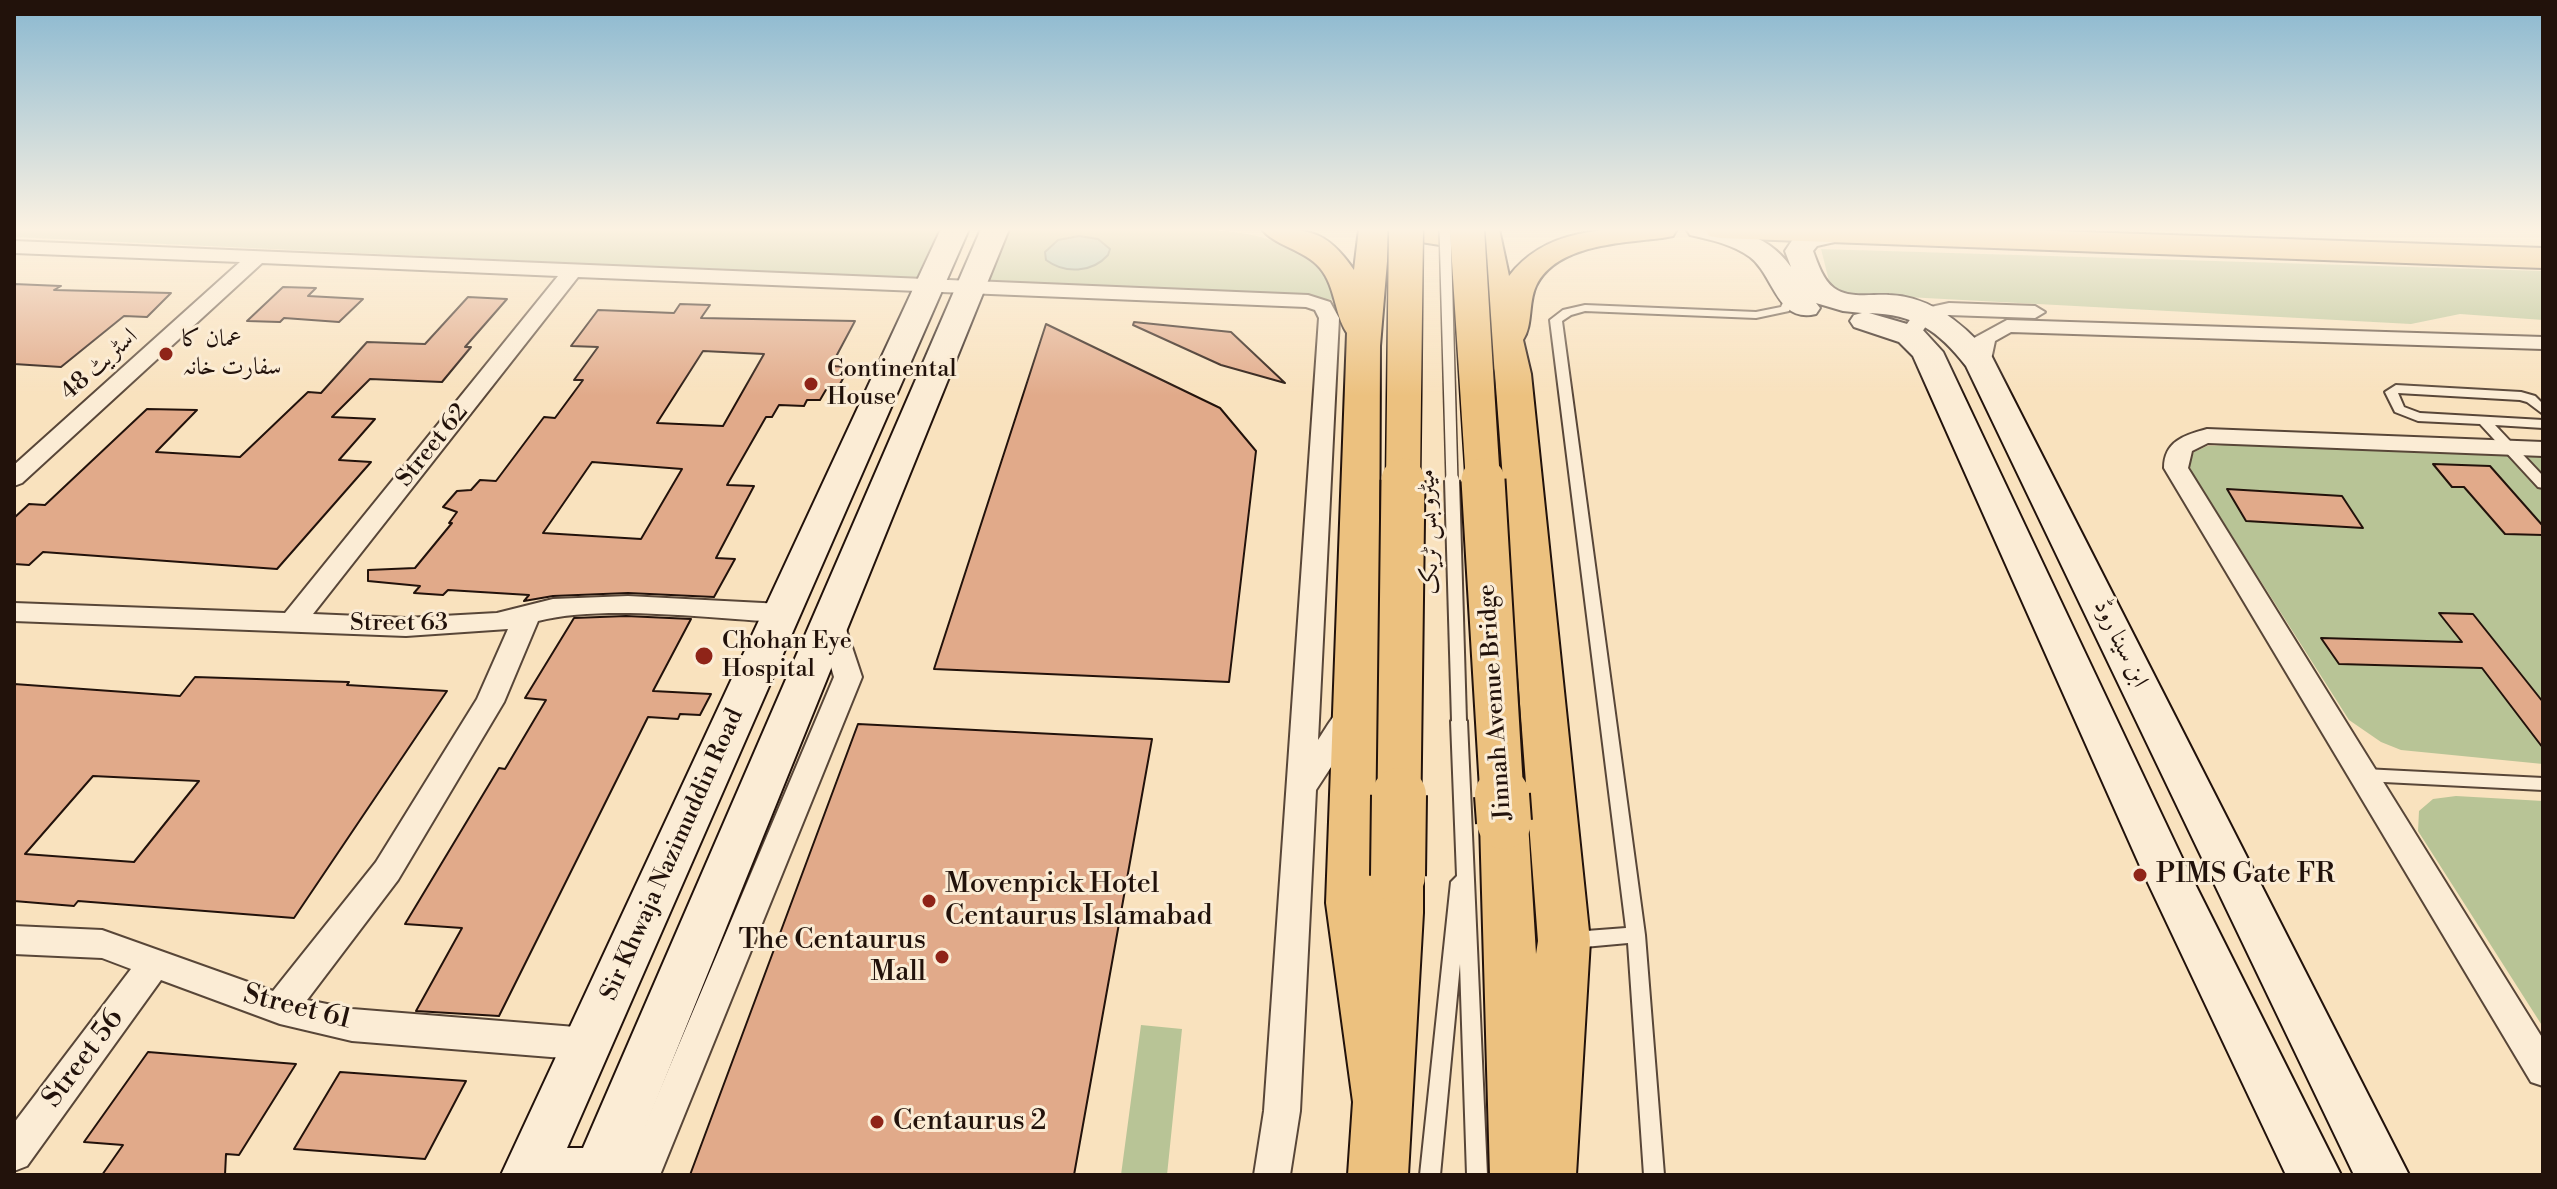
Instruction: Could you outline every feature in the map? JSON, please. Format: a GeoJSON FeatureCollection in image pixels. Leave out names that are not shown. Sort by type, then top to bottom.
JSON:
{"type":"FeatureCollection","features":[{"type":"Feature","properties":{"kind":"main road","name":"Sir Khwaja Nazimuddin Road"},"geometry":{"type":"LineString","coordinates":[[528,1175],[930,284]]}},
{"type":"Feature","properties":{"kind":"main road"},"geometry":{"type":"LineString","coordinates":[[528,1175],[613,1175],[831,623],[973,284]]}},
{"type":"Feature","properties":{"kind":"main road"},"geometry":{"type":"LineString","coordinates":[[1346,284],[1363,346]]}},
{"type":"Feature","properties":{"kind":"main road"},"geometry":{"type":"LineString","coordinates":[[1369,284],[1363,346],[1352,903],[1380,1098]]}},
{"type":"Feature","properties":{"kind":"main road"},"geometry":{"type":"LineString","coordinates":[[1378,1175],[1380,1098],[1397,942],[1405,284]]}},
{"type":"Feature","properties":{"kind":"main road","name":"Jinnah Avenue Bridge"},"geometry":{"type":"LineString","coordinates":[[1468,284],[1483,828],[1520,1175]]}},
{"type":"Feature","properties":{"kind":"main road"},"geometry":{"type":"LineString","coordinates":[[1493,284],[1513,374]]}},
{"type":"Feature","properties":{"kind":"main road"},"geometry":{"type":"LineString","coordinates":[[1521,284],[1509,316],[1564,941],[1546,1175]]}},
{"type":"Feature","properties":{"kind":"main road","name":"ابن سینا روڈ"},"geometry":{"type":"LineString","coordinates":[[1791,284],[1790,298],[1810,311],[1826,316],[1917,324],[1957,334],[1981,364],[2382,1175]]}},
{"type":"Feature","properties":{"kind":"main road","name":"ابن سینا روڈ"},"geometry":{"type":"LineString","coordinates":[[1812,284],[1825,298],[1841,304],[1901,304],[1917,324]]}},
{"type":"Feature","properties":{"kind":"main road"},"geometry":{"type":"LineString","coordinates":[[922,303],[966,303]]}},
{"type":"Feature","properties":{"kind":"main road"},"geometry":{"type":"LineString","coordinates":[[1917,324],[1927,352],[2163,866],[2314,1175]]}},
{"type":"Feature","properties":{"kind":"street","name":"اسٹریٹ 48"},"geometry":{"type":"LineString","coordinates":[[14,478],[227,284]]}},
{"type":"Feature","properties":{"kind":"street","name":"Street 62"},"geometry":{"type":"LineString","coordinates":[[292,622],[561,284]]}},
{"type":"Feature","properties":{"kind":"street"},"geometry":{"type":"LineString","coordinates":[[726,284],[922,303]]}},
{"type":"Feature","properties":{"kind":"street"},"geometry":{"type":"LineString","coordinates":[[966,303],[1308,301],[1327,310],[1282,1111],[1272,1175]]}},
{"type":"Feature","properties":{"kind":"street"},"geometry":{"type":"LineString","coordinates":[[1917,324],[1949,309],[1980,308],[2202,322],[2240,333]]}},
{"type":"Feature","properties":{"kind":"street"},"geometry":{"type":"LineString","coordinates":[[1981,364],[1985,338],[2007,326],[2533,342],[2543,362]]}},
{"type":"Feature","properties":{"kind":"street"},"geometry":{"type":"LineString","coordinates":[[2543,449],[2227,436],[2190,440],[2179,448],[2175,457],[2176,468],[2543,1070]]}},
{"type":"Feature","properties":{"kind":"street","name":"Street 63"},"geometry":{"type":"LineString","coordinates":[[14,612],[406,627],[497,622],[553,608],[628,605],[782,613]]}},
{"type":"Feature","properties":{"kind":"street"},"geometry":{"type":"LineString","coordinates":[[280,1009],[387,871],[490,702],[528,614]]}},
{"type":"Feature","properties":{"kind":"street"},"geometry":{"type":"LineString","coordinates":[[1301,788],[1358,704]]}},
{"type":"Feature","properties":{"kind":"street","name":"Street 61"},"geometry":{"type":"LineString","coordinates":[[14,940],[102,944],[280,1009],[352,1025],[588,1044]]}},
{"type":"Feature","properties":{"kind":"street","name":"Street 56"},"geometry":{"type":"LineString","coordinates":[[14,1153],[154,964]]}},
{"type":"Feature","properties":{"kind":"lane","name":"میٹرو بس ٹریک"},"geometry":{"type":"LineString","coordinates":[[1447,284],[1459,721],[1483,828],[1471,961],[1477,1175]]}},
{"type":"Feature","properties":{"kind":"lane"},"geometry":{"type":"LineString","coordinates":[[1654,1175],[1636,935],[1556,320],[1567,312],[1585,308],[1756,315],[1785,309],[1790,298]]}},
{"type":"Feature","properties":{"kind":"lane"},"geometry":{"type":"LineString","coordinates":[[2543,410],[2531,399],[2521,396],[2396,389],[2391,392],[2399,409],[2408,414],[2543,424]]}},
{"type":"Feature","properties":{"kind":"lane"},"geometry":{"type":"LineString","coordinates":[[2485,422],[2543,484]]}},
{"type":"Feature","properties":{"kind":"lane"},"geometry":{"type":"LineString","coordinates":[[2364,775],[2543,784]]}},
{"type":"Feature","properties":{"kind":"lane","name":"میٹرو بس ٹریک"},"geometry":{"type":"LineString","coordinates":[[1430,1175],[1483,828]]}},
{"type":"Feature","properties":{"kind":"lane"},"geometry":{"type":"LineString","coordinates":[[1564,941],[1636,935]]}},
{"type":"Feature","properties":{"kind":"shaded area"},"geometry":{"type":"Polygon","coordinates":[[[1028,284],[1330,284],[1339,300],[1028,284]]]}},
{"type":"Feature","properties":{"kind":"shaded area"},"geometry":{"type":"Polygon","coordinates":[[[1830,284],[2543,284],[2543,320],[2460,314],[2411,324],[1832,293],[1830,284]]]}},
{"type":"Feature","properties":{"kind":"shaded area"},"geometry":{"type":"Polygon","coordinates":[[[2207,446],[2543,455],[2543,764],[2401,750],[2381,742],[2349,720],[2189,465],[2194,452],[2207,446]]]}},
{"type":"Feature","properties":{"kind":"shaded area"},"geometry":{"type":"Polygon","coordinates":[[[2456,796],[2543,801],[2543,1027],[2418,831],[2419,811],[2433,799],[2456,796]]]}},
{"type":"Feature","properties":{"kind":"shaded area"},"geometry":{"type":"Polygon","coordinates":[[[1141,1025],[1182,1029],[1167,1175],[1121,1175],[1141,1025]]]}},
{"type":"Feature","properties":{"kind":"building"},"geometry":{"type":"Polygon","coordinates":[[[14,284],[61,286],[54,290],[171,293],[147,317],[124,316],[61,367],[14,364],[14,284]]]}},
{"type":"Feature","properties":{"kind":"building"},"geometry":{"type":"Polygon","coordinates":[[[283,287],[316,288],[308,296],[363,299],[339,322],[284,318],[280,322],[247,321],[283,287]]]}},
{"type":"Feature","properties":{"kind":"building"},"geometry":{"type":"Polygon","coordinates":[[[468,297],[507,299],[465,347],[471,347],[442,382],[370,379],[332,417],[375,419],[339,460],[371,462],[277,569],[43,552],[29,565],[14,564],[14,518],[29,504],[45,505],[147,409],[197,410],[156,452],[240,457],[308,392],[321,393],[367,342],[425,344],[468,297]]]}},
{"type":"Feature","properties":{"kind":"building"},"geometry":{"type":"Polygon","coordinates":[[[680,304],[710,305],[701,318],[855,321],[831,366],[849,367],[838,388],[827,388],[820,400],[807,400],[804,406],[779,405],[772,417],[766,417],[727,485],[754,486],[716,558],[735,559],[714,597],[628,593],[553,596],[524,601],[529,595],[448,590],[443,595],[414,593],[420,586],[368,581],[368,570],[415,568],[452,523],[449,523],[457,512],[443,507],[457,491],[471,490],[480,480],[496,481],[544,417],[555,418],[583,380],[574,380],[598,347],[571,346],[598,310],[674,313],[680,304]],[[703,351],[657,423],[723,426],[764,354],[703,351]],[[592,462],[543,533],[641,539],[682,469],[592,462]]]}},
{"type":"Feature","properties":{"kind":"building"},"geometry":{"type":"Polygon","coordinates":[[[1134,322],[1231,332],[1285,383],[1221,365],[1133,325],[1134,322]]]}},
{"type":"Feature","properties":{"kind":"building"},"geometry":{"type":"Polygon","coordinates":[[[1046,324],[1220,408],[1256,451],[1229,682],[934,669],[1046,324]]]}},
{"type":"Feature","properties":{"kind":"building"},"geometry":{"type":"Polygon","coordinates":[[[2433,464],[2490,466],[2543,526],[2543,535],[2505,534],[2464,487],[2452,487],[2433,464]]]}},
{"type":"Feature","properties":{"kind":"building"},"geometry":{"type":"Polygon","coordinates":[[[2227,489],[2342,496],[2363,528],[2246,521],[2227,489]]]}},
{"type":"Feature","properties":{"kind":"building"},"geometry":{"type":"Polygon","coordinates":[[[2439,613],[2473,614],[2543,702],[2543,748],[2482,668],[2339,664],[2321,638],[2462,642],[2439,613]]]}},
{"type":"Feature","properties":{"kind":"building"},"geometry":{"type":"Polygon","coordinates":[[[626,616],[691,619],[653,691],[711,694],[700,715],[680,714],[678,719],[648,717],[499,1016],[416,1011],[462,928],[405,924],[499,768],[505,769],[546,700],[525,698],[574,618],[626,616]]]}},
{"type":"Feature","properties":{"kind":"building"},"geometry":{"type":"Polygon","coordinates":[[[195,677],[349,682],[347,685],[447,691],[294,918],[78,901],[74,906],[14,901],[14,684],[180,696],[195,677]],[[93,776],[25,854],[134,862],[199,781],[93,776]]]}},
{"type":"Feature","properties":{"kind":"building","name":"The Centaurus Mall"},"geometry":{"type":"Polygon","coordinates":[[[858,724],[1152,739],[1074,1175],[690,1175],[858,724]]]}},
{"type":"Feature","properties":{"kind":"building"},"geometry":{"type":"Polygon","coordinates":[[[148,1052],[296,1064],[239,1155],[226,1154],[225,1175],[102,1175],[123,1145],[84,1142],[148,1052]]]}},
{"type":"Feature","properties":{"kind":"building"},"geometry":{"type":"Polygon","coordinates":[[[340,1072],[466,1081],[425,1159],[294,1149],[340,1072]]]}},
{"type":"Feature","properties":{"kind":"place","name":"عمان کا سفارت خانہ"},"geometry":{"type":"Point","coordinates":[166,354]}},
{"type":"Feature","properties":{"kind":"place","name":"Continental House"},"geometry":{"type":"Point","coordinates":[811,384]}},
{"type":"Feature","properties":{"kind":"place","name":"Chohan Eye Hospital"},"geometry":{"type":"Point","coordinates":[704,656]}},
{"type":"Feature","properties":{"kind":"place","name":"PIMS Gate FR"},"geometry":{"type":"Point","coordinates":[2140,875]}},
{"type":"Feature","properties":{"kind":"place","name":"Movenpick Hotel Centaurus Islamabad"},"geometry":{"type":"Point","coordinates":[929,901]}},
{"type":"Feature","properties":{"kind":"place","name":"The Centaurus Mall"},"geometry":{"type":"Point","coordinates":[942,957]}},
{"type":"Feature","properties":{"kind":"place","name":"Centaurus 2"},"geometry":{"type":"Point","coordinates":[877,1122]}}]}
